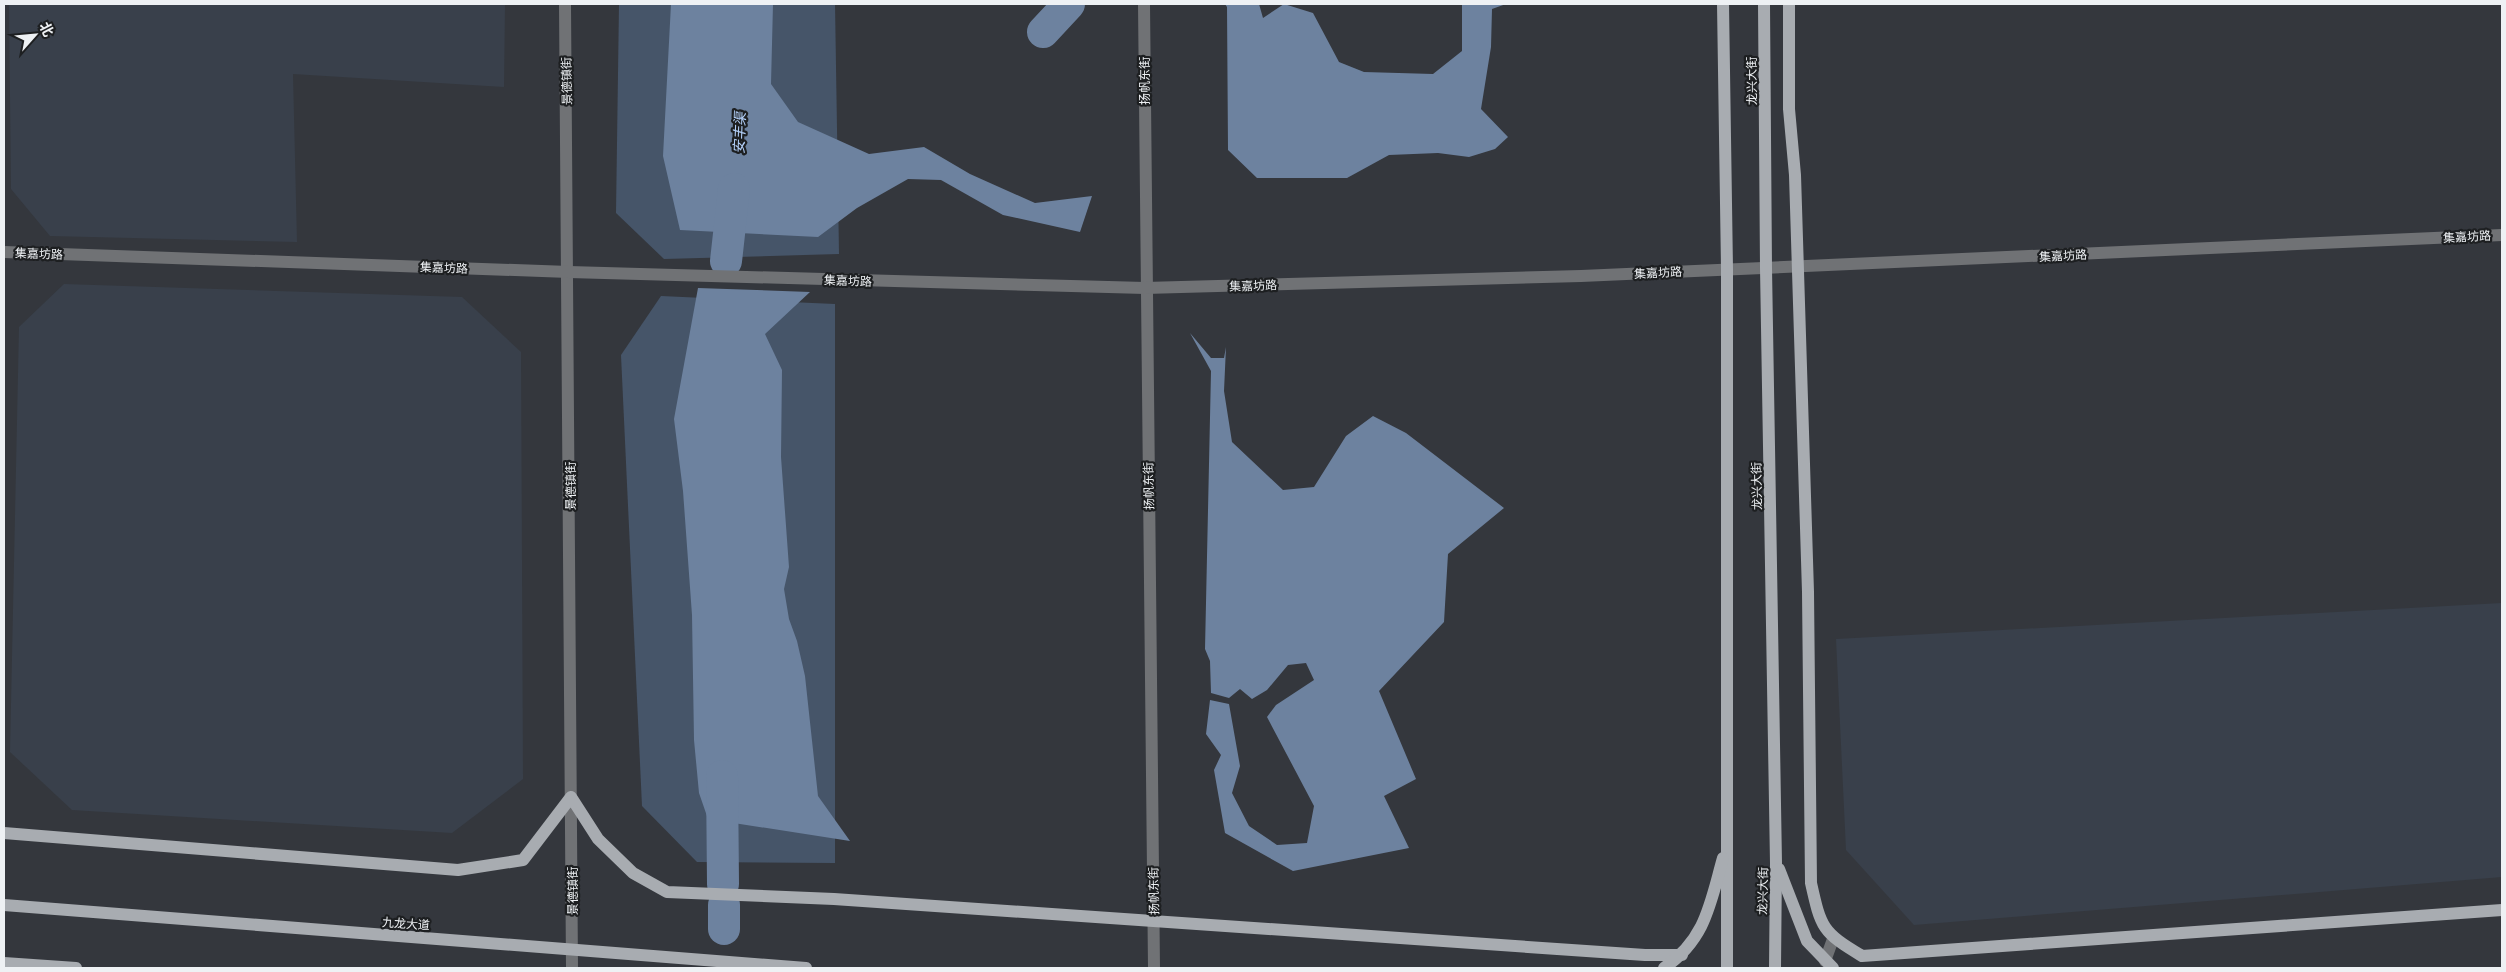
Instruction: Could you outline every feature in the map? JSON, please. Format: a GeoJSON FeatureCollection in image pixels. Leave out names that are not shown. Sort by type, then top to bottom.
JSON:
{"type":"FeatureCollection","features":[{"type":"Feature","properties":{"kind":"main road"},"geometry":{"type":"LineString","coordinates":[[1723,4],[1727,269],[1727,968]]}},
{"type":"Feature","properties":{"kind":"main road","name":"龙兴大街"},"geometry":{"type":"LineString","coordinates":[[1764,4],[1766,268],[1776,863],[1775,968]]}},
{"type":"Feature","properties":{"kind":"main road"},"geometry":{"type":"LineString","coordinates":[[1789,4],[1789,109],[1795,175],[1808,592],[1811,883],[1818,918],[1833,939],[1862,956],[2502,910]]}},
{"type":"Feature","properties":{"kind":"main road"},"geometry":{"type":"LineString","coordinates":[[4,833],[458,870],[523,860],[571,797],[598,839],[633,873],[667,892],[834,899],[1682,956]]}},
{"type":"Feature","properties":{"kind":"main road"},"geometry":{"type":"LineString","coordinates":[[1664,968],[1682,956],[1703,925],[1728,844]]}},
{"type":"Feature","properties":{"kind":"main road"},"geometry":{"type":"LineString","coordinates":[[1776,863],[1807,941],[1829,965]]}},
{"type":"Feature","properties":{"kind":"main road","name":"九龙大道"},"geometry":{"type":"LineString","coordinates":[[4,905],[806,968]]}},
{"type":"Feature","properties":{"kind":"main road"},"geometry":{"type":"LineString","coordinates":[[4,963],[76,968]]}},
{"type":"Feature","properties":{"kind":"street","name":"景德镇街"},"geometry":{"type":"LineString","coordinates":[[565,4],[572,968]]}},
{"type":"Feature","properties":{"kind":"street","name":"扬帆东街"},"geometry":{"type":"LineString","coordinates":[[1144,4],[1145,288],[1154,968]]}},
{"type":"Feature","properties":{"kind":"street","name":"集嘉坊路"},"geometry":{"type":"LineString","coordinates":[[4,252],[568,272],[1145,288],[1581,276],[2502,235]]}},
{"type":"Feature","properties":{"kind":"street"},"geometry":{"type":"LineString","coordinates":[[1829,965],[1833,939]]}},
{"type":"Feature","properties":{"kind":"shaded area"},"geometry":{"type":"Polygon","coordinates":[[[9,4],[505,4],[504,87],[293,74],[297,242],[50,236],[11,189],[9,4]]]}},
{"type":"Feature","properties":{"kind":"shaded area"},"geometry":{"type":"Polygon","coordinates":[[[619,4],[835,4],[839,254],[664,259],[616,213],[619,4]]]}},
{"type":"Feature","properties":{"kind":"shaded area"},"geometry":{"type":"Polygon","coordinates":[[[64,284],[462,297],[521,352],[523,779],[452,833],[72,810],[10,752],[19,327],[64,284]]]}},
{"type":"Feature","properties":{"kind":"shaded area"},"geometry":{"type":"Polygon","coordinates":[[[661,296],[835,304],[835,863],[697,862],[642,806],[621,355],[661,296]]]}},
{"type":"Feature","properties":{"kind":"shaded area"},"geometry":{"type":"Polygon","coordinates":[[[2502,603],[2502,877],[1914,925],[1846,850],[1836,639],[2502,603]]]}},
{"type":"Feature","properties":{"kind":"water"},"geometry":{"type":"Polygon","coordinates":[[[671,4],[773,4],[771,84],[798,122],[869,154],[924,147],[970,174],[1035,203],[1092,196],[1080,232],[1003,215],[941,180],[908,179],[857,208],[818,237],[680,230],[663,156],[671,4]]]}},
{"type":"Feature","properties":{"kind":"water"},"geometry":{"type":"Polygon","coordinates":[[[1225,4],[1259,4],[1263,18],[1284,4],[1313,13],[1339,62],[1364,72],[1433,74],[1462,51],[1462,4],[1506,4],[1492,9],[1491,47],[1481,109],[1508,137],[1495,149],[1469,157],[1438,153],[1389,155],[1347,178],[1257,178],[1228,150],[1227,7],[1225,4]]]}},
{"type":"Feature","properties":{"kind":"water"},"geometry":{"type":"Polygon","coordinates":[[[698,288],[810,292],[765,334],[782,370],[781,457],[789,567],[784,589],[789,619],[797,641],[805,676],[818,796],[850,841],[708,819],[699,793],[694,740],[692,615],[683,491],[674,419],[698,288]]]}},
{"type":"Feature","properties":{"kind":"water"},"geometry":{"type":"Polygon","coordinates":[[[1190,333],[1211,358],[1224,358],[1226,347],[1224,391],[1232,442],[1283,490],[1314,487],[1346,436],[1373,416],[1406,433],[1504,508],[1448,554],[1444,622],[1379,691],[1416,779],[1384,796],[1409,848],[1293,871],[1225,833],[1214,770],[1221,755],[1206,734],[1210,700],[1229,704],[1240,766],[1232,793],[1249,826],[1277,845],[1307,843],[1314,806],[1267,717],[1276,705],[1314,680],[1306,663],[1288,665],[1267,690],[1252,699],[1240,689],[1229,698],[1211,693],[1210,661],[1205,649],[1211,371],[1190,333]]]}},
{"type":"Feature","properties":{"kind":"waterway"},"geometry":{"type":"LineString","coordinates":[[1043,32],[1069,4]]}},
{"type":"Feature","properties":{"kind":"waterway","name":"安丰渠"},"geometry":{"type":"LineString","coordinates":[[726,261],[734,189]]}},
{"type":"Feature","properties":{"kind":"waterway"},"geometry":{"type":"LineString","coordinates":[[722,776],[723,884]]}},
{"type":"Feature","properties":{"kind":"waterway"},"geometry":{"type":"LineString","coordinates":[[724,905],[724,929]]}}]}
